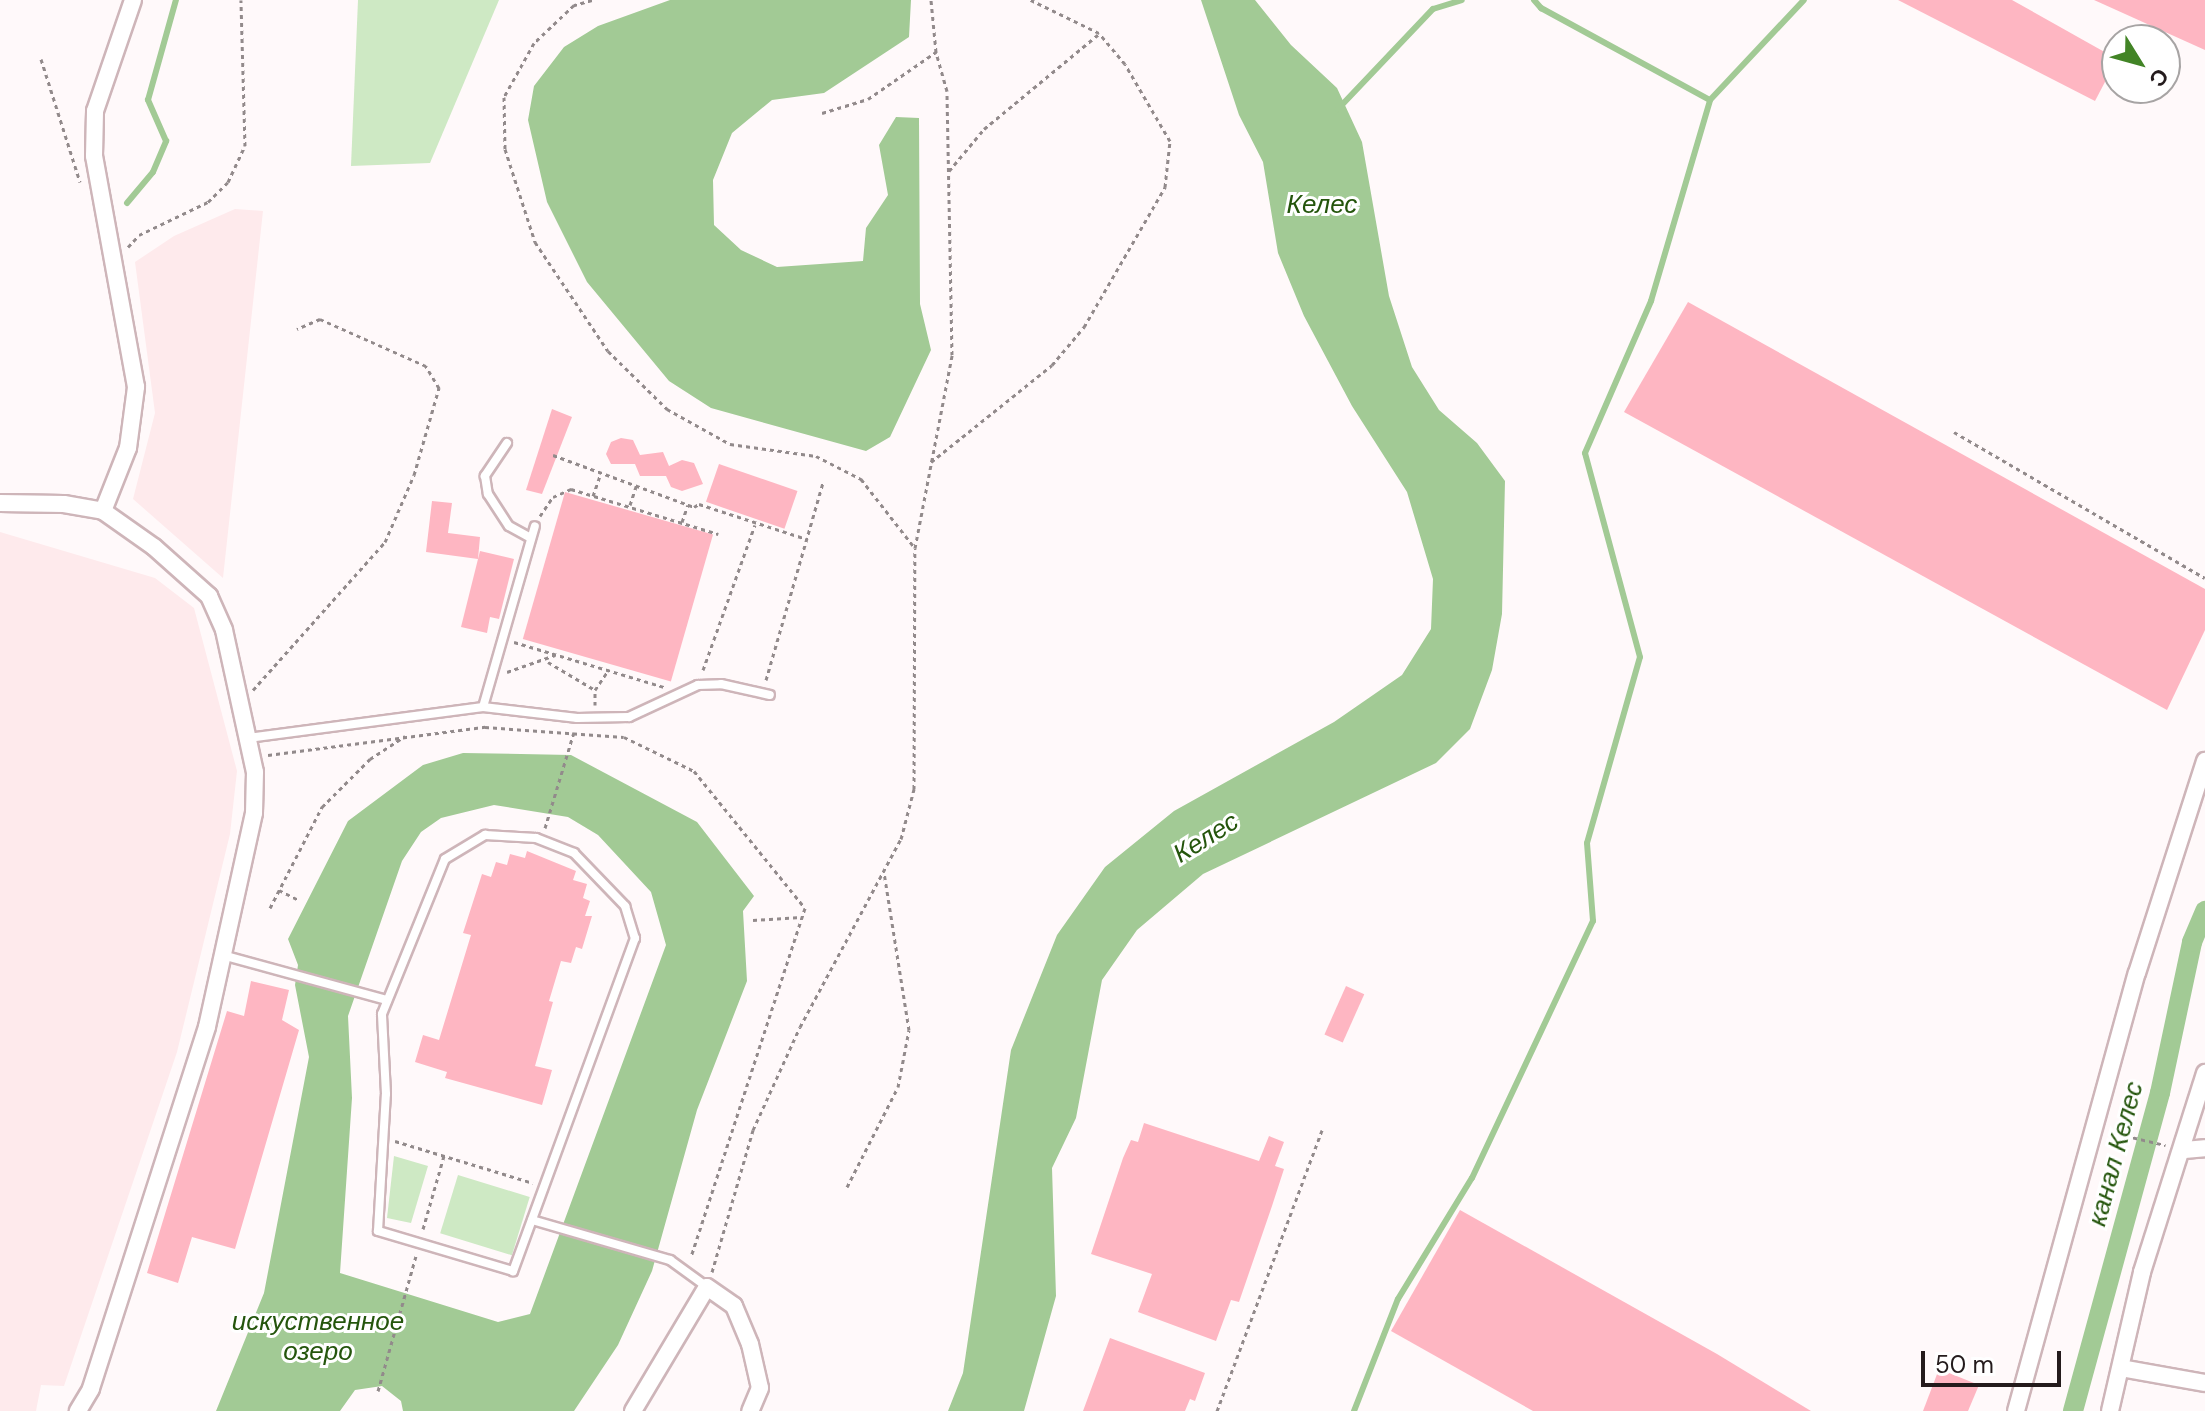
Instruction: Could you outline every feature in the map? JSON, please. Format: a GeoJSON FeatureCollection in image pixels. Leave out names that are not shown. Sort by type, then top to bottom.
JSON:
{"type":"FeatureCollection","features":[{"type":"Feature","properties":{"kind":"street"},"geometry":{"type":"LineString","coordinates":[[103,511],[128,448],[136,387],[94,156],[95,111],[133,0]]}},
{"type":"Feature","properties":{"kind":"street"},"geometry":{"type":"LineString","coordinates":[[0,503],[64,504],[103,511],[154,547],[209,596],[224,630],[255,772],[254,813],[207,1027],[91,1389],[78,1411]]}},
{"type":"Feature","properties":{"kind":"street"},"geometry":{"type":"LineString","coordinates":[[2016,1411],[2097,1129],[2142,958],[2205,761]]}},
{"type":"Feature","properties":{"kind":"street"},"geometry":{"type":"LineString","coordinates":[[2110,1411],[2170,1172],[2184,1150],[2205,1073]]}},
{"type":"Feature","properties":{"kind":"street"},"geometry":{"type":"LineString","coordinates":[[2184,1150],[2205,1148]]}},
{"type":"Feature","properties":{"kind":"street"},"geometry":{"type":"LineString","coordinates":[[633,1411],[707,1287],[734,1306],[750,1344],[760,1388],[750,1411]]}},
{"type":"Feature","properties":{"kind":"street"},"geometry":{"type":"LineString","coordinates":[[2121,1368],[2205,1383]]}},
{"type":"Feature","properties":{"kind":"street"},"geometry":{"type":"LineString","coordinates":[[91,1389],[98,1411]]}},
{"type":"Feature","properties":{"kind":"lane"},"geometry":{"type":"LineString","coordinates":[[507,443],[485,476],[488,494],[509,526],[531,538]]}},
{"type":"Feature","properties":{"kind":"lane"},"geometry":{"type":"LineString","coordinates":[[483,707],[535,526]]}},
{"type":"Feature","properties":{"kind":"lane"},"geometry":{"type":"LineString","coordinates":[[248,738],[483,707],[595,719],[629,717],[698,685],[721,684],[766,694]]}},
{"type":"Feature","properties":{"kind":"lane"},"geometry":{"type":"LineString","coordinates":[[485,835],[556,843],[609,884],[625,906],[634,949],[513,1271],[378,1231],[383,1138],[382,1014],[387,1000],[432,882],[445,859],[462,844],[485,835]]}},
{"type":"Feature","properties":{"kind":"lane"},"geometry":{"type":"LineString","coordinates":[[222,955],[387,1000]]}},
{"type":"Feature","properties":{"kind":"lane"},"geometry":{"type":"LineString","coordinates":[[532,1220],[670,1260],[707,1287]]}},
{"type":"Feature","properties":{"kind":"path"},"geometry":{"type":"LineString","coordinates":[[112,265],[139,235],[208,202],[228,182],[245,146],[241,0]]}},
{"type":"Feature","properties":{"kind":"path"},"geometry":{"type":"LineString","coordinates":[[592,0],[574,5],[534,43],[504,97],[505,149],[535,242],[608,351],[667,409],[730,444],[816,456],[861,479],[915,548]]}},
{"type":"Feature","properties":{"kind":"path"},"geometry":{"type":"LineString","coordinates":[[707,1287],[726,1237],[753,1130],[800,1027],[901,839],[914,789],[915,548],[952,355],[947,91],[936,52],[931,0]]}},
{"type":"Feature","properties":{"kind":"path"},"geometry":{"type":"LineString","coordinates":[[931,462],[1052,365],[1084,327],[1165,187],[1170,141],[1125,64],[1099,33],[1031,0]]}},
{"type":"Feature","properties":{"kind":"path"},"geometry":{"type":"LineString","coordinates":[[949,171],[984,129],[1099,33]]}},
{"type":"Feature","properties":{"kind":"path"},"geometry":{"type":"LineString","coordinates":[[822,113],[868,99],[936,52]]}},
{"type":"Feature","properties":{"kind":"path"},"geometry":{"type":"LineString","coordinates":[[41,59],[85,192]]}},
{"type":"Feature","properties":{"kind":"path"},"geometry":{"type":"LineString","coordinates":[[240,705],[385,542],[414,475],[439,388],[426,366],[320,319],[297,329]]}},
{"type":"Feature","properties":{"kind":"path"},"geometry":{"type":"LineString","coordinates":[[1954,432],[2205,578]]}},
{"type":"Feature","properties":{"kind":"path"},"geometry":{"type":"LineString","coordinates":[[553,455],[688,505],[807,539]]}},
{"type":"Feature","properties":{"kind":"path"},"geometry":{"type":"LineString","coordinates":[[593,496],[601,473]]}},
{"type":"Feature","properties":{"kind":"path"},"geometry":{"type":"LineString","coordinates":[[766,694],[823,483]]}},
{"type":"Feature","properties":{"kind":"path"},"geometry":{"type":"LineString","coordinates":[[630,507],[636,486]]}},
{"type":"Feature","properties":{"kind":"path"},"geometry":{"type":"LineString","coordinates":[[535,526],[545,505],[560,492],[571,489],[718,534]]}},
{"type":"Feature","properties":{"kind":"path"},"geometry":{"type":"LineString","coordinates":[[682,522],[688,505]]}},
{"type":"Feature","properties":{"kind":"path"},"geometry":{"type":"LineString","coordinates":[[698,685],[755,525]]}},
{"type":"Feature","properties":{"kind":"path"},"geometry":{"type":"LineString","coordinates":[[502,639],[680,692]]}},
{"type":"Feature","properties":{"kind":"path"},"geometry":{"type":"LineString","coordinates":[[492,676],[548,662],[556,654]]}},
{"type":"Feature","properties":{"kind":"path"},"geometry":{"type":"LineString","coordinates":[[548,662],[595,690]]}},
{"type":"Feature","properties":{"kind":"path"},"geometry":{"type":"LineString","coordinates":[[595,719],[595,690],[609,669]]}},
{"type":"Feature","properties":{"kind":"path"},"geometry":{"type":"LineString","coordinates":[[270,908],[311,823],[339,787],[409,734]]}},
{"type":"Feature","properties":{"kind":"path"},"geometry":{"type":"LineString","coordinates":[[545,828],[570,742]]}},
{"type":"Feature","properties":{"kind":"path"},"geometry":{"type":"LineString","coordinates":[[847,1187],[898,1087],[909,1030],[884,872]]}},
{"type":"Feature","properties":{"kind":"path"},"geometry":{"type":"LineString","coordinates":[[279,890],[299,900]]}},
{"type":"Feature","properties":{"kind":"path"},"geometry":{"type":"LineString","coordinates":[[753,920],[801,917]]}},
{"type":"Feature","properties":{"kind":"path"},"geometry":{"type":"LineString","coordinates":[[2097,1129],[2184,1150]]}},
{"type":"Feature","properties":{"kind":"path"},"geometry":{"type":"LineString","coordinates":[[1217,1411],[1322,1130]]}},
{"type":"Feature","properties":{"kind":"path"},"geometry":{"type":"LineString","coordinates":[[383,1138],[544,1187]]}},
{"type":"Feature","properties":{"kind":"path"},"geometry":{"type":"LineString","coordinates":[[378,1391],[444,1156]]}},
{"type":"Feature","properties":{"kind":"shaded area"},"geometry":{"type":"Polygon","coordinates":[[[358,0],[499,0],[430,163],[351,166],[358,0]]]}},
{"type":"Feature","properties":{"kind":"shaded area"},"geometry":{"type":"Polygon","coordinates":[[[235,209],[263,211],[223,578],[133,499],[155,413],[135,262],[174,236],[235,209]]]}},
{"type":"Feature","properties":{"kind":"shaded area"},"geometry":{"type":"Polygon","coordinates":[[[0,532],[155,578],[194,608],[237,771],[230,834],[177,1052],[64,1386],[41,1385],[36,1411],[0,1411],[0,532]]]}},
{"type":"Feature","properties":{"kind":"shaded area"},"geometry":{"type":"Polygon","coordinates":[[[394,1156],[428,1166],[411,1223],[387,1218],[394,1156]]]}},
{"type":"Feature","properties":{"kind":"shaded area"},"geometry":{"type":"Polygon","coordinates":[[[458,1175],[530,1197],[512,1255],[440,1233],[458,1175]]]}},
{"type":"Feature","properties":{"kind":"water"},"geometry":{"type":"Polygon","coordinates":[[[670,0],[911,0],[909,37],[824,93],[772,100],[732,133],[713,180],[714,225],[741,250],[777,267],[863,261],[866,228],[888,195],[879,145],[896,117],[919,118],[920,304],[931,350],[890,437],[866,451],[711,408],[669,381],[587,282],[547,202],[528,120],[534,86],[564,47],[598,26],[670,0]]]}},
{"type":"Feature","properties":{"kind":"water","name":"Келес"},"geometry":{"type":"Polygon","coordinates":[[[1201,0],[1255,0],[1291,45],[1337,88],[1362,142],[1389,296],[1412,367],[1439,410],[1477,443],[1505,481],[1502,614],[1492,670],[1470,729],[1436,763],[1203,874],[1137,930],[1102,980],[1076,1118],[1052,1168],[1056,1296],[1024,1411],[948,1411],[963,1373],[1011,1050],[1057,935],[1105,867],[1174,811],[1334,722],[1402,675],[1431,629],[1433,579],[1407,492],[1352,406],[1304,316],[1278,253],[1263,162],[1239,115],[1201,0]]]}},
{"type":"Feature","properties":{"kind":"water","name":"искуственное озеро"},"geometry":{"type":"Polygon","coordinates":[[[463,753],[571,755],[697,822],[754,896],[743,911],[747,981],[697,1110],[652,1271],[618,1345],[574,1411],[403,1411],[401,1401],[382,1386],[355,1390],[340,1411],[216,1411],[264,1293],[309,1057],[295,985],[298,965],[288,939],[348,821],[423,765],[463,753]],[[494,805],[441,818],[421,832],[402,861],[348,1016],[352,1098],[340,1273],[498,1322],[530,1314],[666,945],[651,892],[598,835],[568,817],[494,805]]]}},
{"type":"Feature","properties":{"kind":"building"},"geometry":{"type":"Polygon","coordinates":[[[1898,0],[2012,0],[2101,50],[2101,90],[2095,101],[1898,0]]]}},
{"type":"Feature","properties":{"kind":"building"},"geometry":{"type":"Polygon","coordinates":[[[2094,0],[2205,0],[2205,50],[2181,39],[2181,24],[2147,24],[2094,0]]]}},
{"type":"Feature","properties":{"kind":"building"},"geometry":{"type":"Polygon","coordinates":[[[1688,302],[2205,589],[2205,630],[2167,710],[1624,412],[1688,302]]]}},
{"type":"Feature","properties":{"kind":"building"},"geometry":{"type":"Polygon","coordinates":[[[552,409],[572,417],[542,494],[526,490],[552,409]]]}},
{"type":"Feature","properties":{"kind":"building"},"geometry":{"type":"Polygon","coordinates":[[[621,438],[633,440],[640,455],[663,452],[669,466],[682,460],[694,463],[703,484],[682,491],[671,487],[666,476],[640,476],[635,464],[611,464],[606,454],[611,442],[621,438]]]}},
{"type":"Feature","properties":{"kind":"building"},"geometry":{"type":"Polygon","coordinates":[[[719,464],[797,491],[784,529],[706,502],[719,464]]]}},
{"type":"Feature","properties":{"kind":"building"},"geometry":{"type":"Polygon","coordinates":[[[565,492],[713,534],[671,682],[523,639],[565,492]]]}},
{"type":"Feature","properties":{"kind":"building"},"geometry":{"type":"Polygon","coordinates":[[[432,501],[452,503],[448,533],[480,537],[478,559],[426,552],[432,501]]]}},
{"type":"Feature","properties":{"kind":"building"},"geometry":{"type":"Polygon","coordinates":[[[480,551],[514,559],[499,619],[490,617],[487,633],[461,627],[480,551]]]}},
{"type":"Feature","properties":{"kind":"building"},"geometry":{"type":"Polygon","coordinates":[[[527,851],[576,871],[573,880],[587,884],[583,898],[590,901],[585,916],[592,916],[582,949],[576,947],[571,963],[561,961],[549,1001],[553,1002],[535,1066],[552,1070],[542,1105],[445,1078],[447,1072],[415,1062],[423,1035],[439,1040],[471,935],[463,933],[482,874],[491,877],[496,862],[507,865],[510,854],[525,858],[527,851]]]}},
{"type":"Feature","properties":{"kind":"building"},"geometry":{"type":"Polygon","coordinates":[[[251,981],[289,990],[282,1020],[299,1030],[235,1249],[192,1237],[178,1283],[147,1273],[227,1011],[244,1016],[251,981]]]}},
{"type":"Feature","properties":{"kind":"building"},"geometry":{"type":"Polygon","coordinates":[[[1346,986],[1364,994],[1343,1043],[1324,1034],[1346,986]]]}},
{"type":"Feature","properties":{"kind":"building"},"geometry":{"type":"Polygon","coordinates":[[[1144,1123],[1259,1161],[1269,1136],[1284,1142],[1275,1166],[1284,1169],[1272,1206],[1239,1302],[1231,1300],[1216,1341],[1138,1312],[1152,1274],[1091,1254],[1123,1158],[1131,1140],[1138,1142],[1144,1123]]]}},
{"type":"Feature","properties":{"kind":"building"},"geometry":{"type":"Polygon","coordinates":[[[1460,1210],[1717,1354],[1811,1411],[1533,1411],[1391,1331],[1460,1210]]]}},
{"type":"Feature","properties":{"kind":"building"},"geometry":{"type":"Polygon","coordinates":[[[1110,1338],[1205,1373],[1195,1401],[1190,1399],[1185,1411],[1083,1411],[1110,1338]]]}},
{"type":"Feature","properties":{"kind":"building"},"geometry":{"type":"Polygon","coordinates":[[[1939,1369],[1979,1385],[1968,1411],[1923,1411],[1939,1369]]]}},
{"type":"Feature","properties":{"kind":"waterway"},"geometry":{"type":"LineString","coordinates":[[127,203],[153,172],[166,141],[148,100],[176,0]]}},
{"type":"Feature","properties":{"kind":"waterway"},"geometry":{"type":"LineString","coordinates":[[1338,109],[1433,9],[1462,0]]}},
{"type":"Feature","properties":{"kind":"waterway"},"geometry":{"type":"LineString","coordinates":[[1534,0],[1541,8],[1710,100],[1804,0]]}},
{"type":"Feature","properties":{"kind":"waterway"},"geometry":{"type":"LineString","coordinates":[[1354,1411],[1398,1299],[1472,1178],[1593,921],[1587,843],[1640,657],[1585,453],[1651,301],[1710,100]]}},
{"type":"Feature","properties":{"kind":"waterway","name":"канал Келес"},"geometry":{"type":"LineString","coordinates":[[2073,1411],[2160,1093],[2192,942],[2205,911]]}}]}
